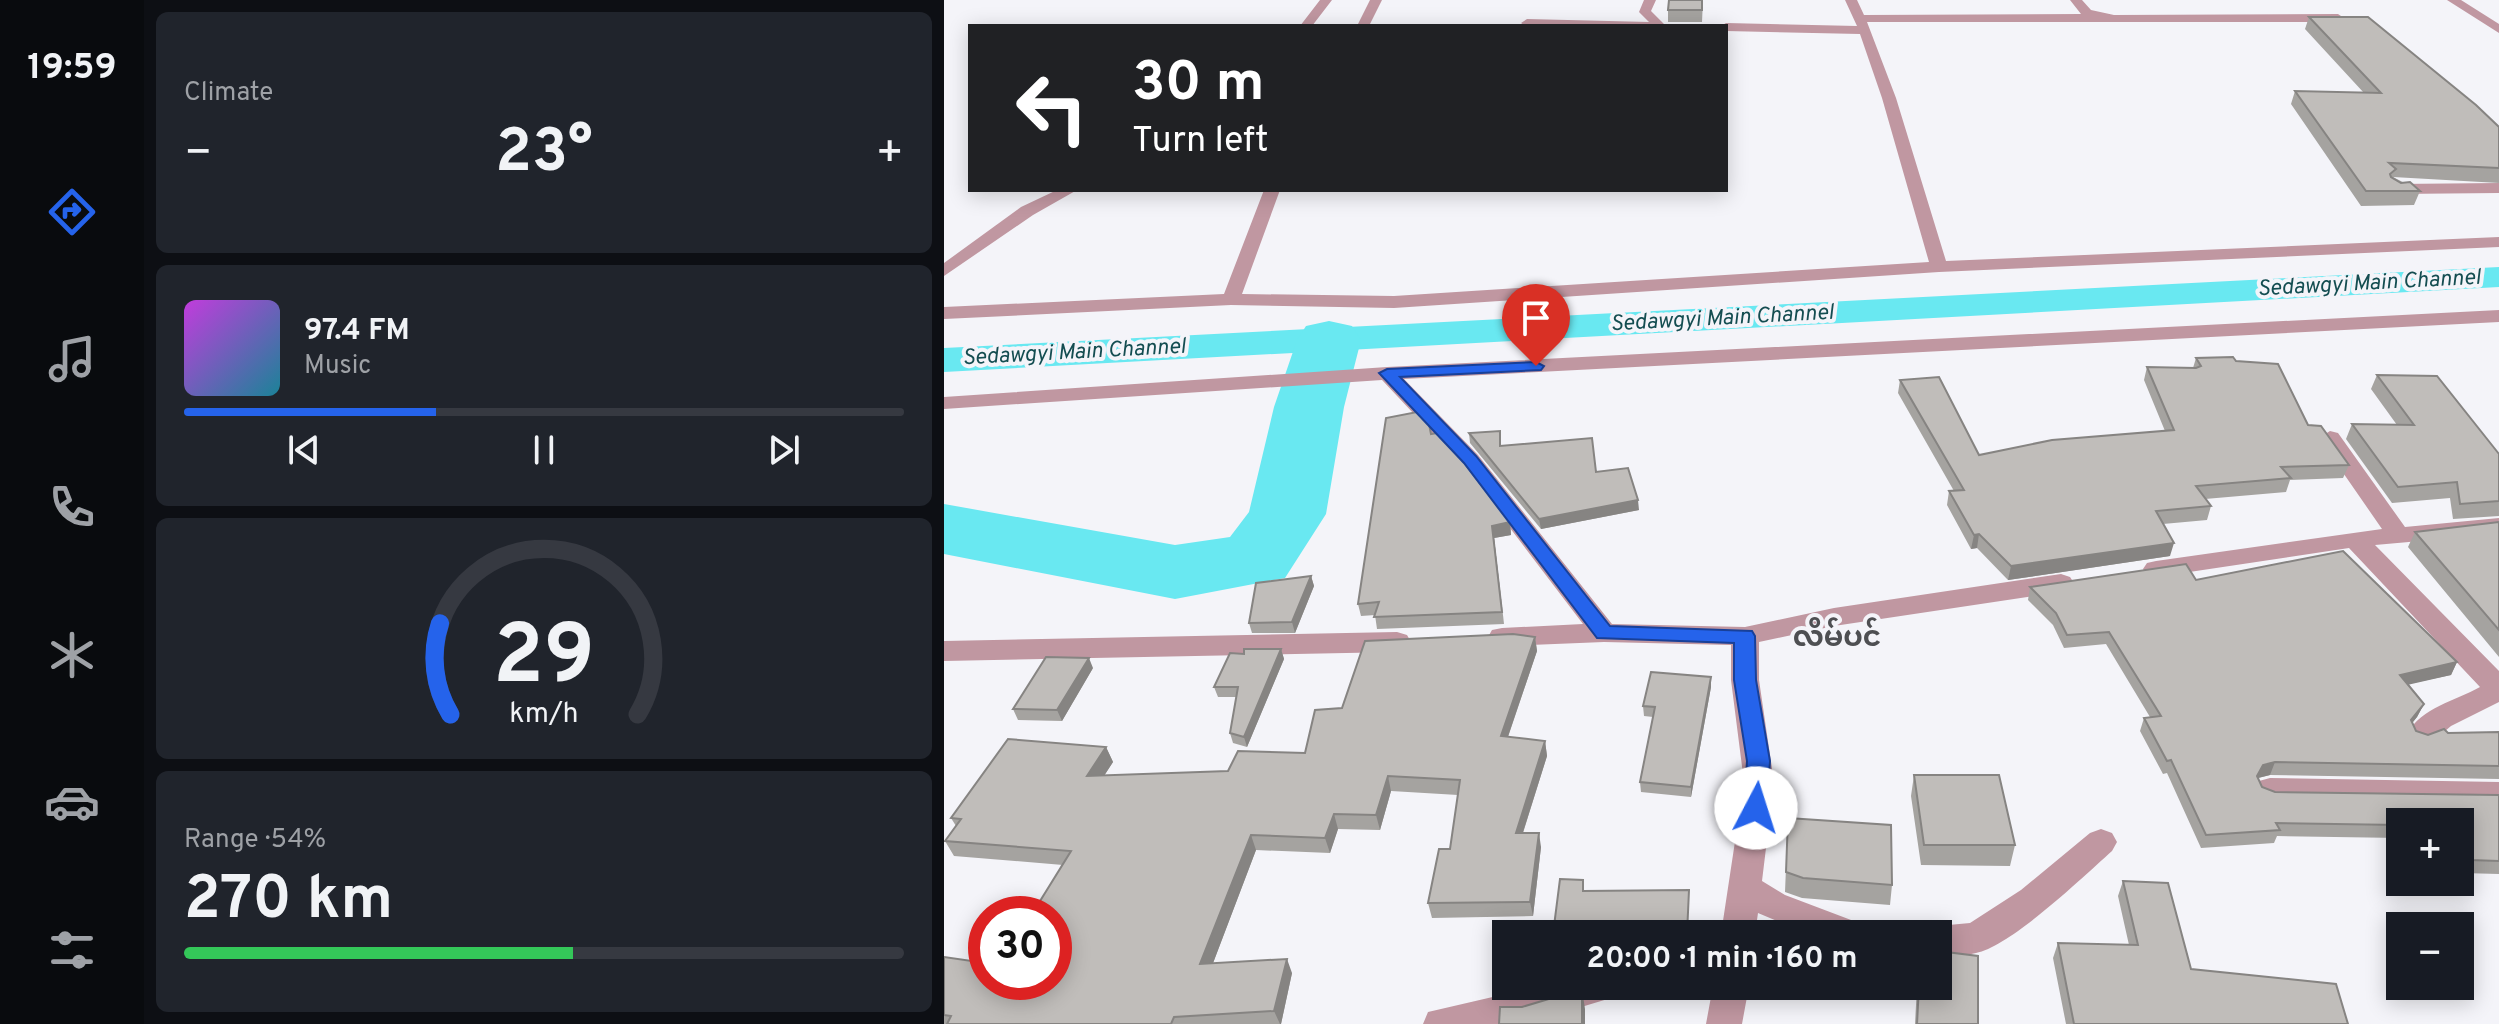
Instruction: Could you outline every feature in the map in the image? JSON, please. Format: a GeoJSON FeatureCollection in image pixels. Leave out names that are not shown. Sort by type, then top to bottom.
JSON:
{"type":"FeatureCollection","features":[{"type":"Feature","properties":{"kind":"street"},"geometry":{"type":"LineString","coordinates":[[1308,24],[1326,0]]}},
{"type":"Feature","properties":{"kind":"street"},"geometry":{"type":"LineString","coordinates":[[1364,24],[1376,0]]}},
{"type":"Feature","properties":{"kind":"street"},"geometry":{"type":"LineString","coordinates":[[1650,0],[1645,12],[1658,24]]}},
{"type":"Feature","properties":{"kind":"street"},"geometry":{"type":"LineString","coordinates":[[1851,0],[1862,24],[1939,267]]}},
{"type":"Feature","properties":{"kind":"street"},"geometry":{"type":"LineString","coordinates":[[2076,0],[2081,9],[2097,17]]}},
{"type":"Feature","properties":{"kind":"street"},"geometry":{"type":"LineString","coordinates":[[2453,0],[2499,29]]}},
{"type":"Feature","properties":{"kind":"street"},"geometry":{"type":"LineString","coordinates":[[1728,27],[2097,17],[2354,18]]}},
{"type":"Feature","properties":{"kind":"street"},"geometry":{"type":"LineString","coordinates":[[1527,23],[1571,24]]}},
{"type":"Feature","properties":{"kind":"street"},"geometry":{"type":"LineString","coordinates":[[2396,189],[2499,188]]}},
{"type":"Feature","properties":{"kind":"street"},"geometry":{"type":"LineString","coordinates":[[944,271],[1027,211],[1065,192]]}},
{"type":"Feature","properties":{"kind":"street"},"geometry":{"type":"LineString","coordinates":[[1231,299],[1271,192]]}},
{"type":"Feature","properties":{"kind":"street"},"geometry":{"type":"LineString","coordinates":[[944,313],[1231,299],[1394,302],[1939,267],[2499,242]]}},
{"type":"Feature","properties":{"kind":"street"},"geometry":{"type":"LineString","coordinates":[[944,403],[1387,373],[2499,316]]}},
{"type":"Feature","properties":{"kind":"street"},"geometry":{"type":"LineString","coordinates":[[1387,373],[1470,460],[1604,633]]}},
{"type":"Feature","properties":{"kind":"street"},"geometry":{"type":"LineString","coordinates":[[2330,438],[2398,534]]}},
{"type":"Feature","properties":{"kind":"street"},"geometry":{"type":"LineString","coordinates":[[2134,572],[2355,539],[2499,526]]}},
{"type":"Feature","properties":{"kind":"street"},"geometry":{"type":"LineString","coordinates":[[2355,539],[2499,689],[2483,700],[2438,717],[2422,734]]}},
{"type":"Feature","properties":{"kind":"street"},"geometry":{"type":"LineString","coordinates":[[1476,639],[1604,633],[1745,636],[1834,617],[2086,579]]}},
{"type":"Feature","properties":{"kind":"street"},"geometry":{"type":"LineString","coordinates":[[1740,920],[1759,782],[1745,680],[1745,636]]}},
{"type":"Feature","properties":{"kind":"street"},"geometry":{"type":"LineString","coordinates":[[944,651],[1285,646],[1428,640]]}},
{"type":"Feature","properties":{"kind":"street"},"geometry":{"type":"LineString","coordinates":[[2270,790],[2499,794]]}},
{"type":"Feature","properties":{"kind":"street"},"geometry":{"type":"LineString","coordinates":[[1952,940],[1976,938],[2033,900],[2101,842]]}},
{"type":"Feature","properties":{"kind":"street"},"geometry":{"type":"LineString","coordinates":[[1744,888],[1773,905],[1811,920]]}},
{"type":"Feature","properties":{"kind":"street"},"geometry":{"type":"LineString","coordinates":[[1441,1024],[1494,1016],[1549,1000]]}},
{"type":"Feature","properties":{"kind":"street"},"geometry":{"type":"LineString","coordinates":[[1724,1024],[1728,1000]]}},
{"type":"Feature","properties":{"kind":"building"},"geometry":{"type":"Polygon","coordinates":[[[1669,0],[1702,0],[1702,10],[1668,10],[1669,0]]]}},
{"type":"Feature","properties":{"kind":"building"},"geometry":{"type":"Polygon","coordinates":[[[2309,17],[2368,17],[2499,127],[2499,168],[2389,163],[2396,169],[2390,174],[2391,177],[2401,183],[2410,182],[2420,191],[2366,191],[2295,91],[2381,93],[2309,17]]]}},
{"type":"Feature","properties":{"kind":"building"},"geometry":{"type":"Polygon","coordinates":[[[2233,357],[2236,361],[2278,364],[2308,425],[2321,426],[2349,465],[2281,467],[2291,478],[2196,486],[2211,506],[2156,511],[2174,543],[2011,566],[1979,534],[1974,535],[1949,491],[1964,490],[1900,380],[1939,377],[1979,455],[2052,440],[2174,430],[2147,367],[2196,368],[2201,366],[2196,358],[2233,357]]]}},
{"type":"Feature","properties":{"kind":"building"},"geometry":{"type":"Polygon","coordinates":[[[2377,375],[2437,376],[2499,454],[2499,501],[2460,504],[2457,482],[2398,487],[2352,424],[2414,425],[2377,375]]]}},
{"type":"Feature","properties":{"kind":"building"},"geometry":{"type":"Polygon","coordinates":[[[1417,412],[1429,424],[1431,434],[1437,433],[1458,455],[1510,522],[1492,526],[1502,612],[1374,617],[1379,602],[1358,604],[1386,418],[1417,412]]]}},
{"type":"Feature","properties":{"kind":"building"},"geometry":{"type":"Polygon","coordinates":[[[1500,431],[1500,446],[1592,438],[1596,472],[1628,468],[1638,500],[1539,519],[1469,433],[1500,431]]]}},
{"type":"Feature","properties":{"kind":"building"},"geometry":{"type":"Polygon","coordinates":[[[2499,522],[2499,630],[2415,532],[2499,522]]]}},
{"type":"Feature","properties":{"kind":"building"},"geometry":{"type":"Polygon","coordinates":[[[2343,551],[2457,662],[2400,675],[2424,704],[2411,720],[2416,731],[2428,735],[2444,729],[2448,733],[2499,732],[2499,766],[2275,762],[2263,765],[2257,776],[2262,787],[2275,792],[2499,795],[2499,861],[2474,860],[2474,808],[2386,808],[2386,825],[2276,823],[2280,830],[2206,835],[2171,760],[2167,761],[2144,718],[2161,716],[2109,632],[2067,635],[2056,613],[2030,587],[2186,564],[2196,580],[2343,551]]]}},
{"type":"Feature","properties":{"kind":"building"},"geometry":{"type":"Polygon","coordinates":[[[1311,576],[1292,622],[1249,623],[1256,583],[1311,576]]]}},
{"type":"Feature","properties":{"kind":"building"},"geometry":{"type":"Polygon","coordinates":[[[1513,634],[1535,637],[1501,736],[1545,741],[1516,833],[1539,833],[1530,902],[1428,903],[1439,849],[1450,849],[1460,780],[1388,776],[1376,815],[1334,814],[1325,838],[1251,835],[1200,964],[1287,959],[1274,1011],[1174,1017],[1171,1024],[947,1024],[951,1016],[944,1015],[944,957],[968,960],[968,1000],[1072,1000],[1072,896],[1043,896],[1071,851],[945,841],[961,819],[951,818],[1008,739],[1106,747],[1087,776],[1228,771],[1238,751],[1305,753],[1315,710],[1342,708],[1365,641],[1513,634]]]}},
{"type":"Feature","properties":{"kind":"building"},"geometry":{"type":"Polygon","coordinates":[[[1244,649],[1281,649],[1244,737],[1230,733],[1238,687],[1214,687],[1230,653],[1244,654],[1244,649]]]}},
{"type":"Feature","properties":{"kind":"building"},"geometry":{"type":"Polygon","coordinates":[[[1046,657],[1089,658],[1057,710],[1013,709],[1046,657]]]}},
{"type":"Feature","properties":{"kind":"building"},"geometry":{"type":"Polygon","coordinates":[[[1651,672],[1711,677],[1691,787],[1640,782],[1655,707],[1643,706],[1651,672]]]}},
{"type":"Feature","properties":{"kind":"building"},"geometry":{"type":"Polygon","coordinates":[[[1914,775],[1999,775],[2015,845],[1924,845],[1914,775]]]}},
{"type":"Feature","properties":{"kind":"building"},"geometry":{"type":"Polygon","coordinates":[[[1788,818],[1891,825],[1892,885],[1803,878],[1786,872],[1788,818]]]}},
{"type":"Feature","properties":{"kind":"building"},"geometry":{"type":"Polygon","coordinates":[[[1560,879],[1583,880],[1583,891],[1689,890],[1688,920],[1555,920],[1560,879]]]}},
{"type":"Feature","properties":{"kind":"building"},"geometry":{"type":"Polygon","coordinates":[[[2123,881],[2168,883],[2191,969],[2336,984],[2348,1024],[2074,1024],[2058,943],[2138,945],[2123,881]]]}},
{"type":"Feature","properties":{"kind":"building"},"geometry":{"type":"Polygon","coordinates":[[[1952,953],[1978,956],[1978,1024],[1917,1024],[1918,1000],[1952,1000],[1952,953]]]}},
{"type":"Feature","properties":{"kind":"building"},"geometry":{"type":"Polygon","coordinates":[[[1545,1000],[1582,1000],[1582,1024],[1499,1024],[1500,1007],[1522,1007],[1545,1000]]]}},
{"type":"Feature","properties":{"kind":"waterway","name":"Sedawgyi Main Channel"},"geometry":{"type":"LineString","coordinates":[[944,360],[2499,277]]}},
{"type":"Feature","properties":{"kind":"waterway"},"geometry":{"type":"LineString","coordinates":[[944,529],[1175,572],[1256,559],[1287,514],[1309,407],[1329,340]]}},
{"type":"Feature","properties":{"kind":"district","name":"လိမ်ပင်"},"geometry":{"type":"Point","coordinates":[1837,639]}},
{"type":"Feature","properties":{"kind":"route"},"geometry":{"type":"LineString","coordinates":[[1536,366],[1387,373],[1470,460],[1604,633],[1745,636],[1745,680],[1759,761],[1756,808]]}}]}
